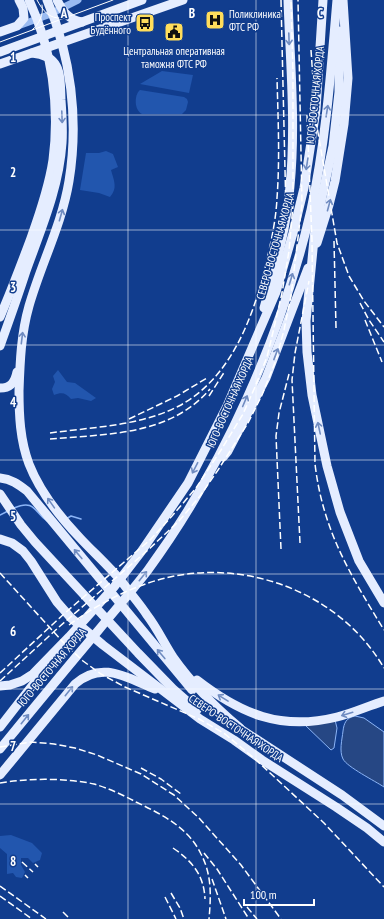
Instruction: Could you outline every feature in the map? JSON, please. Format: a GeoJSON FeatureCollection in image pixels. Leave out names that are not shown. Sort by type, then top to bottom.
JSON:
{"type":"FeatureCollection","features":[{"type":"Feature","properties":{"kind":"main road"},"geometry":{"type":"LineString","coordinates":[[0,32],[17,26],[24,18],[19,0]]}},
{"type":"Feature","properties":{"kind":"main road"},"geometry":{"type":"LineString","coordinates":[[0,318],[42,206],[53,161],[55,122],[52,74],[45,44],[29,0]]}},
{"type":"Feature","properties":{"kind":"main road"},"geometry":{"type":"LineString","coordinates":[[0,388],[9,386],[13,383],[16,376],[29,305],[57,227],[69,181],[73,137],[70,84],[61,39],[47,0]]}},
{"type":"Feature","properties":{"kind":"main road"},"geometry":{"type":"LineString","coordinates":[[57,0],[68,17],[75,21],[82,22]]}},
{"type":"Feature","properties":{"kind":"main road"},"geometry":{"type":"LineString","coordinates":[[0,52],[142,0]]}},
{"type":"Feature","properties":{"kind":"main road"},"geometry":{"type":"LineString","coordinates":[[0,64],[183,0]]}},
{"type":"Feature","properties":{"kind":"main road"},"geometry":{"type":"LineString","coordinates":[[254,344],[274,271],[284,226],[290,186],[292,132],[288,0]]}},
{"type":"Feature","properties":{"kind":"main road","name":"СЕВЕРО-ВОСТОЧНАЯ ХОРДА"},"geometry":{"type":"LineString","coordinates":[[0,686],[10,685],[22,681],[33,674],[114,587],[141,552],[188,483],[227,406],[276,292],[304,188],[316,110],[323,0]]}},
{"type":"Feature","properties":{"kind":"main road"},"geometry":{"type":"LineString","coordinates":[[337,0],[340,46],[338,100],[333,146],[315,229],[306,329],[307,352],[312,395],[327,466],[340,512],[359,561],[384,603]]}},
{"type":"Feature","properties":{"kind":"main road","name":"ЮГО-ВОСТОЧНАЯ ХОРДА"},"geometry":{"type":"LineString","coordinates":[[0,749],[147,571],[210,474],[238,416],[279,317],[310,210],[329,99],[337,0]]}},
{"type":"Feature","properties":{"kind":"main road"},"geometry":{"type":"LineString","coordinates":[[210,474],[228,451],[266,378],[290,318],[329,205],[335,181],[344,124],[348,78],[343,0]]}},
{"type":"Feature","properties":{"kind":"main road"},"geometry":{"type":"LineString","coordinates":[[0,346],[51,203],[60,162],[62,144],[60,83],[56,64],[53,60],[41,54],[32,53]]}},
{"type":"Feature","properties":{"kind":"main road"},"geometry":{"type":"LineString","coordinates":[[16,278],[43,228]]}},
{"type":"Feature","properties":{"kind":"main road","name":"СЕВЕРО-ВОСТОЧНАЯ ХОРДА"},"geometry":{"type":"LineString","coordinates":[[20,357],[20,416],[22,433],[29,463],[45,495],[57,512],[121,582],[147,615],[179,665],[199,690],[223,714],[240,728]]}},
{"type":"Feature","properties":{"kind":"main road","name":"СЕВЕРО-ВОСТОЧНАЯ ХОРДА"},"geometry":{"type":"LineString","coordinates":[[0,478],[6,478],[16,482],[27,491],[160,653],[192,690],[210,707],[342,795],[384,826]]}},
{"type":"Feature","properties":{"kind":"main road"},"geometry":{"type":"LineString","coordinates":[[0,494],[11,512],[35,542],[138,653],[193,707],[234,740]]}},
{"type":"Feature","properties":{"kind":"main road","name":"СЕВЕРО-ВОСТОЧНАЯ ХОРДА"},"geometry":{"type":"LineString","coordinates":[[0,539],[12,543],[23,551],[57,602],[71,618],[103,645],[200,719],[367,828],[384,842]]}},
{"type":"Feature","properties":{"kind":"main road"},"geometry":{"type":"LineString","coordinates":[[372,583],[384,597]]}},
{"type":"Feature","properties":{"kind":"main road","name":"ЮГО-ВОСТОЧНАЯ ХОРДА"},"geometry":{"type":"LineString","coordinates":[[0,727],[69,637]]}},
{"type":"Feature","properties":{"kind":"main road"},"geometry":{"type":"LineString","coordinates":[[179,665],[211,691],[232,704],[248,712],[266,718],[292,721],[321,720],[344,715],[384,701]]}},
{"type":"Feature","properties":{"kind":"main road"},"geometry":{"type":"LineString","coordinates":[[0,775],[75,684],[88,674],[97,672],[113,672],[167,694]]}},
{"type":"Feature","properties":{"kind":"street"},"geometry":{"type":"LineString","coordinates":[[17,26],[78,0]]}},
{"type":"Feature","properties":{"kind":"shaded area"},"geometry":{"type":"Polygon","coordinates":[[[162,71],[193,75],[189,93],[140,84],[162,71]]]}},
{"type":"Feature","properties":{"kind":"shaded area"},"geometry":{"type":"Polygon","coordinates":[[[140,90],[184,97],[188,102],[186,110],[182,114],[142,114],[136,106],[137,95],[140,90]]]}},
{"type":"Feature","properties":{"kind":"shaded area"},"geometry":{"type":"Polygon","coordinates":[[[106,151],[113,154],[118,167],[111,170],[115,187],[110,197],[99,193],[80,190],[86,153],[99,153],[106,151]]]}},
{"type":"Feature","properties":{"kind":"shaded area"},"geometry":{"type":"Polygon","coordinates":[[[58,370],[67,382],[75,383],[96,398],[91,401],[78,398],[71,399],[64,394],[54,395],[52,389],[55,382],[53,376],[58,370]]]}},
{"type":"Feature","properties":{"kind":"shaded area"},"geometry":{"type":"Polygon","coordinates":[[[355,716],[364,718],[384,732],[384,787],[355,770],[343,759],[341,749],[344,726],[346,721],[355,716]]]}},
{"type":"Feature","properties":{"kind":"shaded area"},"geometry":{"type":"Polygon","coordinates":[[[335,720],[337,728],[334,748],[331,750],[305,725],[335,720]]]}},
{"type":"Feature","properties":{"kind":"shaded area"},"geometry":{"type":"Polygon","coordinates":[[[11,835],[32,843],[42,853],[40,860],[33,863],[28,858],[21,858],[21,865],[25,872],[22,878],[16,877],[13,873],[7,874],[7,854],[0,848],[0,836],[11,835]]]}},
{"type":"Feature","properties":{"kind":"waterway"},"geometry":{"type":"LineString","coordinates":[[14,508],[26,505],[30,506],[47,521]]}},
{"type":"Feature","properties":{"kind":"waterway"},"geometry":{"type":"LineString","coordinates":[[0,515],[8,511]]}},
{"type":"Feature","properties":{"kind":"waterway"},"geometry":{"type":"LineString","coordinates":[[66,519],[71,516],[81,519]]}},
{"type":"Feature","properties":{"kind":"tram line"},"geometry":{"type":"LineString","coordinates":[[37,0],[47,14],[53,17],[62,18]]}},
{"type":"Feature","properties":{"kind":"tram line"},"geometry":{"type":"LineString","coordinates":[[0,42],[113,0]]}},
{"type":"Feature","properties":{"kind":"tram line"},"geometry":{"type":"LineString","coordinates":[[32,30],[40,19],[42,5]]}},
{"type":"Feature","properties":{"kind":"railway"},"geometry":{"type":"LineString","coordinates":[[281,0],[286,212]]}},
{"type":"Feature","properties":{"kind":"railway"},"geometry":{"type":"LineString","coordinates":[[0,673],[65,613],[151,539],[172,516],[196,488],[221,450],[243,414],[255,387],[267,357],[282,293],[289,251],[293,205],[293,72],[291,0]]}},
{"type":"Feature","properties":{"kind":"railway"},"geometry":{"type":"LineString","coordinates":[[0,681],[179,521],[200,496],[218,470],[248,423],[262,395],[276,360],[284,330],[291,296],[302,204],[298,0]]}},
{"type":"Feature","properties":{"kind":"railway"},"geometry":{"type":"LineString","coordinates":[[311,50],[316,121],[337,243],[349,276],[364,301],[384,327]]}},
{"type":"Feature","properties":{"kind":"railway"},"geometry":{"type":"LineString","coordinates":[[50,433],[116,425],[164,413],[179,406],[197,394],[213,380],[226,363],[237,345],[254,305],[261,284],[273,231],[278,168],[277,78]]}},
{"type":"Feature","properties":{"kind":"railway"},"geometry":{"type":"LineString","coordinates":[[307,115],[312,241],[315,464],[324,510],[331,531],[349,571],[384,630]]}},
{"type":"Feature","properties":{"kind":"railway"},"geometry":{"type":"LineString","coordinates":[[334,241],[336,328]]}},
{"type":"Feature","properties":{"kind":"railway"},"geometry":{"type":"LineString","coordinates":[[300,543],[292,380],[295,353],[309,281]]}},
{"type":"Feature","properties":{"kind":"railway"},"geometry":{"type":"LineString","coordinates":[[360,303],[369,320],[384,342]]}},
{"type":"Feature","properties":{"kind":"railway"},"geometry":{"type":"LineString","coordinates":[[365,320],[382,362]]}},
{"type":"Feature","properties":{"kind":"railway"},"geometry":{"type":"LineString","coordinates":[[209,396],[225,371]]}},
{"type":"Feature","properties":{"kind":"railway"},"geometry":{"type":"LineString","coordinates":[[281,549],[276,436],[279,413],[289,374]]}},
{"type":"Feature","properties":{"kind":"railway"},"geometry":{"type":"LineString","coordinates":[[129,419],[177,396],[207,378]]}},
{"type":"Feature","properties":{"kind":"railway"},"geometry":{"type":"LineString","coordinates":[[50,439],[115,433],[136,430],[157,424],[176,416],[194,404],[210,389]]}},
{"type":"Feature","properties":{"kind":"railway"},"geometry":{"type":"LineString","coordinates":[[0,573],[62,641],[83,661],[101,674],[125,687],[199,719],[225,734],[255,759],[324,823],[384,887]]}},
{"type":"Feature","properties":{"kind":"railway"},"geometry":{"type":"LineString","coordinates":[[69,625],[89,611],[111,599],[134,588],[158,580],[190,574],[222,573],[255,577],[286,586],[315,600],[342,618],[365,641],[384,668]]}},
{"type":"Feature","properties":{"kind":"railway"},"geometry":{"type":"LineString","coordinates":[[0,747],[31,742],[75,748],[97,755],[141,774],[174,795],[199,818],[241,865],[281,919]]}},
{"type":"Feature","properties":{"kind":"railway"},"geometry":{"type":"LineString","coordinates":[[141,768],[161,779],[181,794]]}},
{"type":"Feature","properties":{"kind":"railway"},"geometry":{"type":"LineString","coordinates":[[0,783],[47,779],[94,784],[126,797],[155,811],[173,822],[189,836],[196,845],[205,862],[210,886],[209,919]]}},
{"type":"Feature","properties":{"kind":"railway"},"geometry":{"type":"LineString","coordinates":[[173,848],[186,858],[196,869],[202,883],[205,899]]}},
{"type":"Feature","properties":{"kind":"railway"},"geometry":{"type":"LineString","coordinates":[[204,853],[217,869],[249,919]]}},
{"type":"Feature","properties":{"kind":"railway"},"geometry":{"type":"LineString","coordinates":[[22,862],[33,872]]}},
{"type":"Feature","properties":{"kind":"railway"},"geometry":{"type":"LineString","coordinates":[[35,864],[38,867]]}},
{"type":"Feature","properties":{"kind":"railway"},"geometry":{"type":"LineString","coordinates":[[25,875],[28,878]]}},
{"type":"Feature","properties":{"kind":"railway"},"geometry":{"type":"LineString","coordinates":[[212,879],[226,919]]}},
{"type":"Feature","properties":{"kind":"railway"},"geometry":{"type":"LineString","coordinates":[[0,886],[46,919]]}},
{"type":"Feature","properties":{"kind":"railway"},"geometry":{"type":"LineString","coordinates":[[171,893],[180,908],[184,919]]}},
{"type":"Feature","properties":{"kind":"railway"},"geometry":{"type":"LineString","coordinates":[[0,896],[32,919]]}},
{"type":"Feature","properties":{"kind":"railway"},"geometry":{"type":"LineString","coordinates":[[165,897],[176,919]]}},
{"type":"Feature","properties":{"kind":"railway"},"geometry":{"type":"LineString","coordinates":[[247,907],[257,919]]}},
{"type":"Feature","properties":{"kind":"railway"},"geometry":{"type":"LineString","coordinates":[[63,912],[70,919]]}},
{"type":"Feature","properties":{"kind":"place","name":"Поликлиника ФТС РФ"},"geometry":{"type":"Point","coordinates":[215,20]}},
{"type":"Feature","properties":{"kind":"place","name":"Проспект Будённого"},"geometry":{"type":"Point","coordinates":[145,23]}},
{"type":"Feature","properties":{"kind":"place","name":"Центральная оперативная таможня ФТС РФ"},"geometry":{"type":"Point","coordinates":[174,32]}}]}
